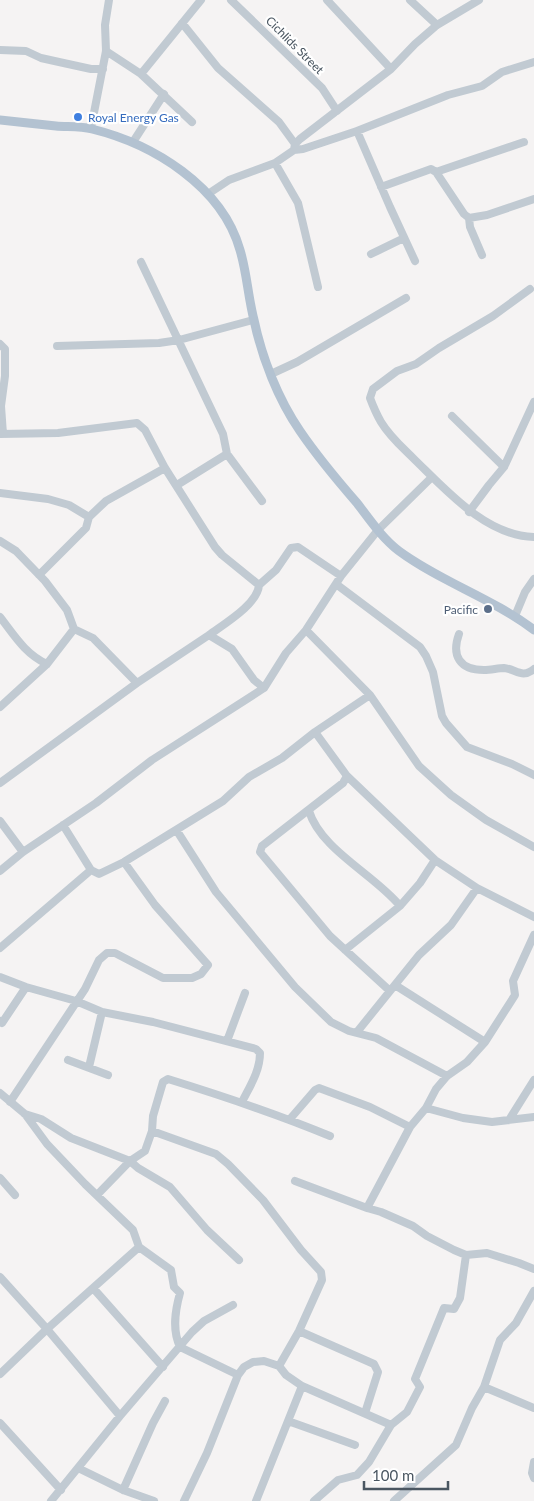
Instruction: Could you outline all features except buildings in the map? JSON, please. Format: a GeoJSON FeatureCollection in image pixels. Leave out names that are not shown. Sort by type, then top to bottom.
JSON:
{"type":"FeatureCollection","features":[{"type":"Feature","properties":{"kind":"main road"},"geometry":{"type":"LineString","coordinates":[[0,120],[91,128],[133,142],[184,171],[208,194],[234,230],[244,263],[260,346],[291,416],[303,435],[378,530],[398,550],[418,564],[515,616],[534,630]]}},
{"type":"Feature","properties":{"kind":"street"},"geometry":{"type":"LineString","coordinates":[[91,128],[106,51],[105,25],[109,0]]}},
{"type":"Feature","properties":{"kind":"street"},"geometry":{"type":"LineString","coordinates":[[141,74],[201,0]]}},
{"type":"Feature","properties":{"kind":"street","name":"Cichlids Street"},"geometry":{"type":"LineString","coordinates":[[231,0],[322,88],[338,111]]}},
{"type":"Feature","properties":{"kind":"street"},"geometry":{"type":"LineString","coordinates":[[327,0],[391,69]]}},
{"type":"Feature","properties":{"kind":"street"},"geometry":{"type":"LineString","coordinates":[[410,0],[437,25]]}},
{"type":"Feature","properties":{"kind":"street"},"geometry":{"type":"LineString","coordinates":[[208,194],[229,180],[274,163],[391,69],[437,25],[479,0]]}},
{"type":"Feature","properties":{"kind":"street"},"geometry":{"type":"LineString","coordinates":[[182,23],[218,68],[279,122],[294,147],[303,150],[448,95],[482,86],[502,72],[534,62]]}},
{"type":"Feature","properties":{"kind":"street"},"geometry":{"type":"LineString","coordinates":[[0,50],[26,51],[41,58],[91,69],[103,69]]}},
{"type":"Feature","properties":{"kind":"street"},"geometry":{"type":"LineString","coordinates":[[106,51],[141,74],[192,122]]}},
{"type":"Feature","properties":{"kind":"street"},"geometry":{"type":"LineString","coordinates":[[133,142],[164,94]]}},
{"type":"Feature","properties":{"kind":"street"},"geometry":{"type":"LineString","coordinates":[[357,131],[415,261]]}},
{"type":"Feature","properties":{"kind":"street"},"geometry":{"type":"LineString","coordinates":[[436,172],[524,142]]}},
{"type":"Feature","properties":{"kind":"street"},"geometry":{"type":"LineString","coordinates":[[274,163],[298,203],[318,287]]}},
{"type":"Feature","properties":{"kind":"street"},"geometry":{"type":"LineString","coordinates":[[381,187],[425,170],[431,169],[436,172],[464,214],[469,218],[470,228],[482,255]]}},
{"type":"Feature","properties":{"kind":"street"},"geometry":{"type":"LineString","coordinates":[[469,218],[487,215],[534,199]]}},
{"type":"Feature","properties":{"kind":"street"},"geometry":{"type":"LineString","coordinates":[[371,254],[404,238]]}},
{"type":"Feature","properties":{"kind":"street"},"geometry":{"type":"LineString","coordinates":[[141,262],[223,434],[228,454],[262,501]]}},
{"type":"Feature","properties":{"kind":"street"},"geometry":{"type":"LineString","coordinates":[[530,289],[493,316],[416,364],[397,371],[373,389],[370,398],[382,425],[400,448],[469,512],[513,533],[534,537]]}},
{"type":"Feature","properties":{"kind":"street"},"geometry":{"type":"LineString","coordinates":[[271,374],[297,362],[406,298]]}},
{"type":"Feature","properties":{"kind":"street"},"geometry":{"type":"LineString","coordinates":[[57,346],[151,344],[179,340],[254,320]]}},
{"type":"Feature","properties":{"kind":"street"},"geometry":{"type":"LineString","coordinates":[[0,344],[5,349],[1,406],[2,434],[58,434],[137,423],[145,430],[165,468],[222,556],[259,585]]}},
{"type":"Feature","properties":{"kind":"street"},"geometry":{"type":"LineString","coordinates":[[469,512],[504,467],[534,402]]}},
{"type":"Feature","properties":{"kind":"street"},"geometry":{"type":"LineString","coordinates":[[452,416],[504,467]]}},
{"type":"Feature","properties":{"kind":"street"},"geometry":{"type":"LineString","coordinates":[[177,485],[228,454]]}},
{"type":"Feature","properties":{"kind":"street"},"geometry":{"type":"LineString","coordinates":[[39,575],[86,528],[90,517],[106,501],[165,468]]}},
{"type":"Feature","properties":{"kind":"street"},"geometry":{"type":"LineString","coordinates":[[0,871],[23,852],[96,803],[152,760],[264,688],[286,653],[306,630],[341,576],[378,530],[431,478]]}},
{"type":"Feature","properties":{"kind":"street"},"geometry":{"type":"LineString","coordinates":[[0,493],[48,499],[69,505],[90,517]]}},
{"type":"Feature","properties":{"kind":"street"},"geometry":{"type":"LineString","coordinates":[[0,541],[16,551],[39,575],[68,610],[74,629],[94,638],[138,682]]}},
{"type":"Feature","properties":{"kind":"street"},"geometry":{"type":"LineString","coordinates":[[0,783],[138,682],[237,615],[259,592],[259,585],[276,570],[291,548],[298,547],[341,576]]}},
{"type":"Feature","properties":{"kind":"street"},"geometry":{"type":"LineString","coordinates":[[515,616],[525,592],[534,579]]}},
{"type":"Feature","properties":{"kind":"street"},"geometry":{"type":"LineString","coordinates":[[336,584],[420,647],[426,656],[432,672],[442,716],[468,747],[512,764],[534,775]]}},
{"type":"Feature","properties":{"kind":"street"},"geometry":{"type":"LineString","coordinates":[[0,617],[3,628],[28,652],[47,664]]}},
{"type":"Feature","properties":{"kind":"street"},"geometry":{"type":"LineString","coordinates":[[0,707],[47,664],[74,629]]}},
{"type":"Feature","properties":{"kind":"street"},"geometry":{"type":"LineString","coordinates":[[306,630],[370,695],[419,766],[435,782],[486,820],[534,847]]}},
{"type":"Feature","properties":{"kind":"street"},"geometry":{"type":"LineString","coordinates":[[459,634],[456,643],[456,655],[467,668],[484,670],[506,668],[516,673],[528,673],[534,669]]}},
{"type":"Feature","properties":{"kind":"street"},"geometry":{"type":"LineString","coordinates":[[209,635],[232,649],[254,680],[264,688]]}},
{"type":"Feature","properties":{"kind":"street"},"geometry":{"type":"LineString","coordinates":[[63,825],[91,870],[98,874],[124,862],[223,801],[249,777],[282,758],[315,732],[370,695]]}},
{"type":"Feature","properties":{"kind":"street"},"geometry":{"type":"LineString","coordinates":[[315,732],[347,776],[435,860],[477,888],[534,918]]}},
{"type":"Feature","properties":{"kind":"street"},"geometry":{"type":"LineString","coordinates":[[347,776],[343,783],[262,846],[260,852],[330,936],[346,950],[393,988],[485,1042]]}},
{"type":"Feature","properties":{"kind":"street"},"geometry":{"type":"LineString","coordinates":[[309,810],[313,823],[347,860],[390,894],[400,906]]}},
{"type":"Feature","properties":{"kind":"street"},"geometry":{"type":"LineString","coordinates":[[0,821],[23,852]]}},
{"type":"Feature","properties":{"kind":"street"},"geometry":{"type":"LineString","coordinates":[[177,831],[216,892],[295,987],[331,1022],[349,1031],[376,1038],[447,1076]]}},
{"type":"Feature","properties":{"kind":"street"},"geometry":{"type":"LineString","coordinates":[[346,950],[400,906],[420,883],[435,860]]}},
{"type":"Feature","properties":{"kind":"street"},"geometry":{"type":"LineString","coordinates":[[124,862],[155,905],[208,965],[201,974],[192,978],[163,978],[115,953],[107,953],[99,960],[85,989],[51,1042],[4,1099],[25,1114],[41,1119],[71,1138],[130,1161],[138,1168],[170,1187],[207,1230],[239,1260]]}},
{"type":"Feature","properties":{"kind":"street"},"geometry":{"type":"LineString","coordinates":[[0,948],[91,870]]}},
{"type":"Feature","properties":{"kind":"street"},"geometry":{"type":"LineString","coordinates":[[357,1032],[419,955],[451,925],[477,888]]}},
{"type":"Feature","properties":{"kind":"street"},"geometry":{"type":"LineString","coordinates":[[367,1208],[410,1127],[426,1108],[436,1088],[447,1076],[468,1062],[485,1042],[515,995],[513,981],[534,935]]}},
{"type":"Feature","properties":{"kind":"street"},"geometry":{"type":"LineString","coordinates":[[0,977],[26,987],[76,1001],[102,1012],[153,1022],[256,1049],[260,1053],[260,1063],[242,1102]]}},
{"type":"Feature","properties":{"kind":"street"},"geometry":{"type":"LineString","coordinates":[[0,1021],[2,1023],[26,987]]}},
{"type":"Feature","properties":{"kind":"street"},"geometry":{"type":"LineString","coordinates":[[227,1041],[245,993]]}},
{"type":"Feature","properties":{"kind":"street"},"geometry":{"type":"LineString","coordinates":[[88,1067],[102,1012]]}},
{"type":"Feature","properties":{"kind":"street"},"geometry":{"type":"LineString","coordinates":[[68,1060],[108,1075]]}},
{"type":"Feature","properties":{"kind":"street"},"geometry":{"type":"LineString","coordinates":[[97,1195],[130,1161],[145,1151],[152,1131],[153,1116],[161,1088],[163,1082],[168,1079],[242,1102],[330,1136]]}},
{"type":"Feature","properties":{"kind":"street"},"geometry":{"type":"LineString","coordinates":[[509,1120],[534,1080]]}},
{"type":"Feature","properties":{"kind":"street"},"geometry":{"type":"LineString","coordinates":[[290,1119],[315,1090],[319,1088],[370,1107],[410,1127]]}},
{"type":"Feature","properties":{"kind":"street"},"geometry":{"type":"LineString","coordinates":[[426,1108],[463,1118],[492,1122],[534,1117]]}},
{"type":"Feature","properties":{"kind":"street"},"geometry":{"type":"LineString","coordinates":[[25,1114],[47,1144],[133,1230],[139,1247],[171,1270],[174,1286],[180,1294],[175,1314],[176,1339],[180,1347],[238,1375]]}},
{"type":"Feature","properties":{"kind":"street"},"geometry":{"type":"LineString","coordinates":[[152,1131],[216,1154],[228,1164],[263,1200],[301,1250],[321,1272],[322,1280],[299,1331],[279,1366]]}},
{"type":"Feature","properties":{"kind":"street"},"geometry":{"type":"LineString","coordinates":[[0,1178],[15,1195]]}},
{"type":"Feature","properties":{"kind":"street"},"geometry":{"type":"LineString","coordinates":[[295,1181],[381,1212],[413,1226],[427,1236],[466,1255],[487,1254],[534,1269]]}},
{"type":"Feature","properties":{"kind":"street"},"geometry":{"type":"LineString","coordinates":[[0,1374],[47,1328],[139,1247]]}},
{"type":"Feature","properties":{"kind":"street"},"geometry":{"type":"LineString","coordinates":[[314,1501],[338,1480],[357,1475],[369,1462],[391,1425],[408,1412],[420,1387],[415,1379],[444,1308],[454,1309],[460,1298],[466,1255]]}},
{"type":"Feature","properties":{"kind":"street"},"geometry":{"type":"LineString","coordinates":[[0,1277],[47,1328],[120,1416]]}},
{"type":"Feature","properties":{"kind":"street"},"geometry":{"type":"LineString","coordinates":[[93,1288],[163,1367]]}},
{"type":"Feature","properties":{"kind":"street"},"geometry":{"type":"LineString","coordinates":[[394,1501],[456,1445],[472,1408],[484,1387],[500,1340],[516,1323],[534,1291]]}},
{"type":"Feature","properties":{"kind":"street"},"geometry":{"type":"LineString","coordinates":[[51,1501],[120,1416],[204,1321],[233,1306]]}},
{"type":"Feature","properties":{"kind":"street"},"geometry":{"type":"LineString","coordinates":[[299,1331],[374,1364],[378,1372],[365,1413]]}},
{"type":"Feature","properties":{"kind":"street"},"geometry":{"type":"LineString","coordinates":[[184,1501],[208,1453],[238,1375],[244,1367],[253,1362],[264,1361],[279,1366],[286,1375],[302,1386],[391,1425]]}},
{"type":"Feature","properties":{"kind":"street"},"geometry":{"type":"LineString","coordinates":[[256,1501],[302,1386]]}},
{"type":"Feature","properties":{"kind":"street"},"geometry":{"type":"LineString","coordinates":[[484,1387],[534,1408]]}},
{"type":"Feature","properties":{"kind":"street"},"geometry":{"type":"LineString","coordinates":[[123,1490],[165,1401]]}},
{"type":"Feature","properties":{"kind":"street"},"geometry":{"type":"LineString","coordinates":[[288,1421],[354,1444]]}},
{"type":"Feature","properties":{"kind":"street"},"geometry":{"type":"LineString","coordinates":[[0,1423],[61,1490]]}},
{"type":"Feature","properties":{"kind":"street"},"geometry":{"type":"LineString","coordinates":[[534,1462],[532,1473],[534,1478]]}},
{"type":"Feature","properties":{"kind":"street"},"geometry":{"type":"LineString","coordinates":[[78,1468],[123,1490],[154,1501]]}},
{"type":"Feature","properties":{"kind":"place","name":"Royal Energy Gas"},"geometry":{"type":"Point","coordinates":[78,117]}},
{"type":"Feature","properties":{"kind":"place","name":"Pacific"},"geometry":{"type":"Point","coordinates":[488,609]}}]}
